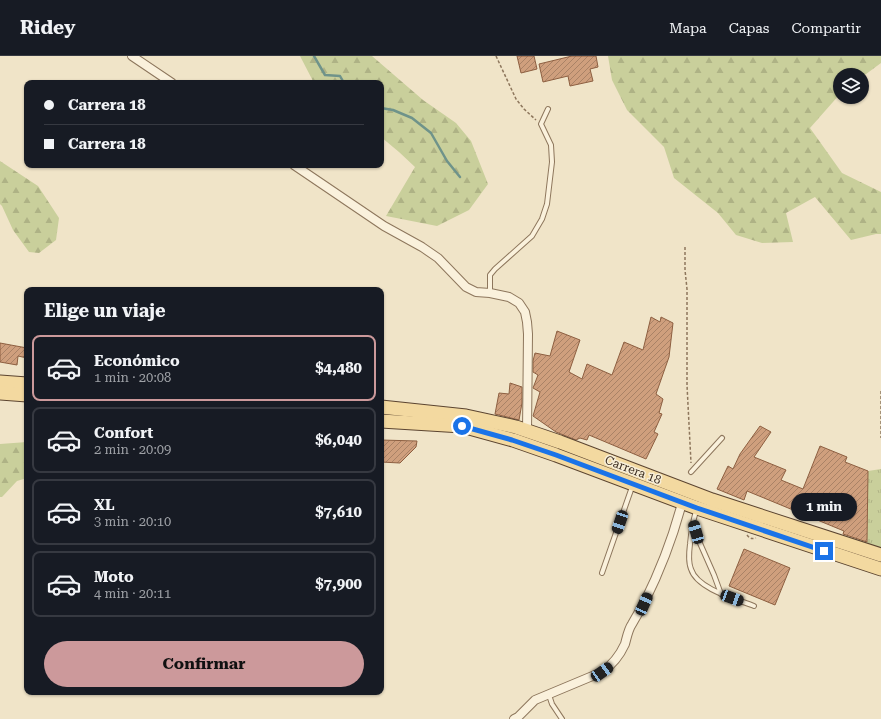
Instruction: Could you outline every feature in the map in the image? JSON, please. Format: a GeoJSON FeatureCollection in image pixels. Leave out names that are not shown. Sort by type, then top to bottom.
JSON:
{"type":"FeatureCollection","features":[{"type":"Feature","properties":{"kind":"main road"},"geometry":{"type":"LineString","coordinates":[[0,382],[24,384]]}},
{"type":"Feature","properties":{"kind":"main road"},"geometry":{"type":"LineString","coordinates":[[0,393],[24,395]]}},
{"type":"Feature","properties":{"kind":"main road","name":"Carrera 18"},"geometry":{"type":"LineString","coordinates":[[384,407],[466,416],[527,431],[560,442],[712,500],[881,555]]}},
{"type":"Feature","properties":{"kind":"main road","name":"Carrera 18"},"geometry":{"type":"LineString","coordinates":[[384,421],[462,426],[512,440],[682,503],[881,569]]}},
{"type":"Feature","properties":{"kind":"street"},"geometry":{"type":"LineString","coordinates":[[132,56],[168,80]]}},
{"type":"Feature","properties":{"kind":"street"},"geometry":{"type":"LineString","coordinates":[[298,168],[384,226],[422,247],[438,258],[466,287],[476,292],[509,297],[519,303],[525,312],[528,334],[527,431]]}},
{"type":"Feature","properties":{"kind":"street"},"geometry":{"type":"LineString","coordinates":[[514,719],[518,717],[535,700],[602,672],[610,666],[622,651],[631,624],[644,604],[667,551],[682,503]]}},
{"type":"Feature","properties":{"kind":"lane"},"geometry":{"type":"LineString","coordinates":[[490,293],[490,275],[532,236],[542,219],[547,204],[552,162],[551,145],[540,124],[548,109]]}},
{"type":"Feature","properties":{"kind":"lane"},"geometry":{"type":"LineString","coordinates":[[691,472],[722,438]]}},
{"type":"Feature","properties":{"kind":"lane"},"geometry":{"type":"LineString","coordinates":[[602,573],[633,484]]}},
{"type":"Feature","properties":{"kind":"lane"},"geometry":{"type":"LineString","coordinates":[[697,508],[690,536],[689,550],[691,570],[695,577],[708,588],[754,606]]}},
{"type":"Feature","properties":{"kind":"lane"},"geometry":{"type":"LineString","coordinates":[[693,522],[699,541],[721,594]]}},
{"type":"Feature","properties":{"kind":"lane"},"geometry":{"type":"LineString","coordinates":[[549,695],[552,704],[562,719]]}},
{"type":"Feature","properties":{"kind":"path"},"geometry":{"type":"LineString","coordinates":[[496,56],[516,99],[540,124]]}},
{"type":"Feature","properties":{"kind":"path"},"geometry":{"type":"LineString","coordinates":[[685,247],[687,289],[687,385],[691,472]]}},
{"type":"Feature","properties":{"kind":"path"},"geometry":{"type":"LineString","coordinates":[[881,391],[881,438]]}},
{"type":"Feature","properties":{"kind":"green space"},"geometry":{"type":"Polygon","coordinates":[[[300,56],[372,56],[423,100],[456,123],[471,141],[488,184],[469,210],[437,226],[386,216],[415,167],[384,140],[384,80],[312,80],[300,56]]]}},
{"type":"Feature","properties":{"kind":"green space"},"geometry":{"type":"Polygon","coordinates":[[[608,56],[881,56],[881,63],[869,72],[869,68],[833,68],[833,102],[810,128],[842,173],[881,192],[881,234],[851,240],[815,197],[786,213],[793,242],[762,243],[736,235],[718,213],[674,178],[664,147],[627,110],[612,80],[608,56]]]}},
{"type":"Feature","properties":{"kind":"green space"},"geometry":{"type":"Polygon","coordinates":[[[0,161],[38,186],[59,218],[56,240],[39,253],[29,252],[13,230],[0,204],[0,161]]]}},
{"type":"Feature","properties":{"kind":"green space"},"geometry":{"type":"Polygon","coordinates":[[[24,442],[24,479],[17,481],[2,497],[0,497],[0,444],[24,442]]]}},
{"type":"Feature","properties":{"kind":"green space"},"geometry":{"type":"Polygon","coordinates":[[[881,469],[881,549],[867,544],[868,471],[881,469]]]}},
{"type":"Feature","properties":{"kind":"building"},"geometry":{"type":"Polygon","coordinates":[[[517,56],[534,56],[537,69],[521,73],[517,56]]]}},
{"type":"Feature","properties":{"kind":"building"},"geometry":{"type":"Polygon","coordinates":[[[572,56],[596,56],[598,67],[590,69],[593,81],[570,86],[568,76],[543,82],[539,64],[572,56]]]}},
{"type":"Feature","properties":{"kind":"building"},"geometry":{"type":"Polygon","coordinates":[[[651,317],[660,322],[661,317],[673,323],[669,357],[656,394],[663,399],[659,413],[662,414],[654,432],[658,434],[646,459],[589,435],[587,440],[580,438],[576,440],[556,432],[533,416],[540,392],[533,388],[538,375],[533,372],[535,353],[550,356],[557,331],[580,340],[569,372],[582,379],[587,364],[612,375],[624,342],[643,350],[651,317]]]}},
{"type":"Feature","properties":{"kind":"building"},"geometry":{"type":"Polygon","coordinates":[[[0,343],[24,347],[24,357],[18,356],[17,365],[0,362],[0,343]]]}},
{"type":"Feature","properties":{"kind":"building"},"geometry":{"type":"Polygon","coordinates":[[[510,383],[522,387],[522,403],[519,420],[495,414],[499,393],[509,394],[510,383]]]}},
{"type":"Feature","properties":{"kind":"building"},"geometry":{"type":"Polygon","coordinates":[[[760,426],[771,432],[754,457],[786,470],[781,480],[803,489],[820,446],[847,457],[845,462],[868,471],[867,542],[843,534],[844,531],[747,491],[744,500],[717,489],[728,466],[733,469],[740,454],[760,426]]]}},
{"type":"Feature","properties":{"kind":"building"},"geometry":{"type":"Polygon","coordinates":[[[384,440],[417,441],[416,447],[400,463],[384,462],[384,440]]]}},
{"type":"Feature","properties":{"kind":"building"},"geometry":{"type":"Polygon","coordinates":[[[744,549],[790,568],[775,605],[729,586],[744,549]]]}},
{"type":"Feature","properties":{"kind":"waterway"},"geometry":{"type":"LineString","coordinates":[[314,56],[325,75],[340,76],[342,80]]}},
{"type":"Feature","properties":{"kind":"waterway"},"geometry":{"type":"LineString","coordinates":[[384,108],[393,110],[412,118],[431,133],[447,161],[460,177]]}},
{"type":"Feature","properties":{"kind":"route"},"geometry":{"type":"LineString","coordinates":[[462,426],[512,440],[556,455],[697,508],[824,551]]}}]}
